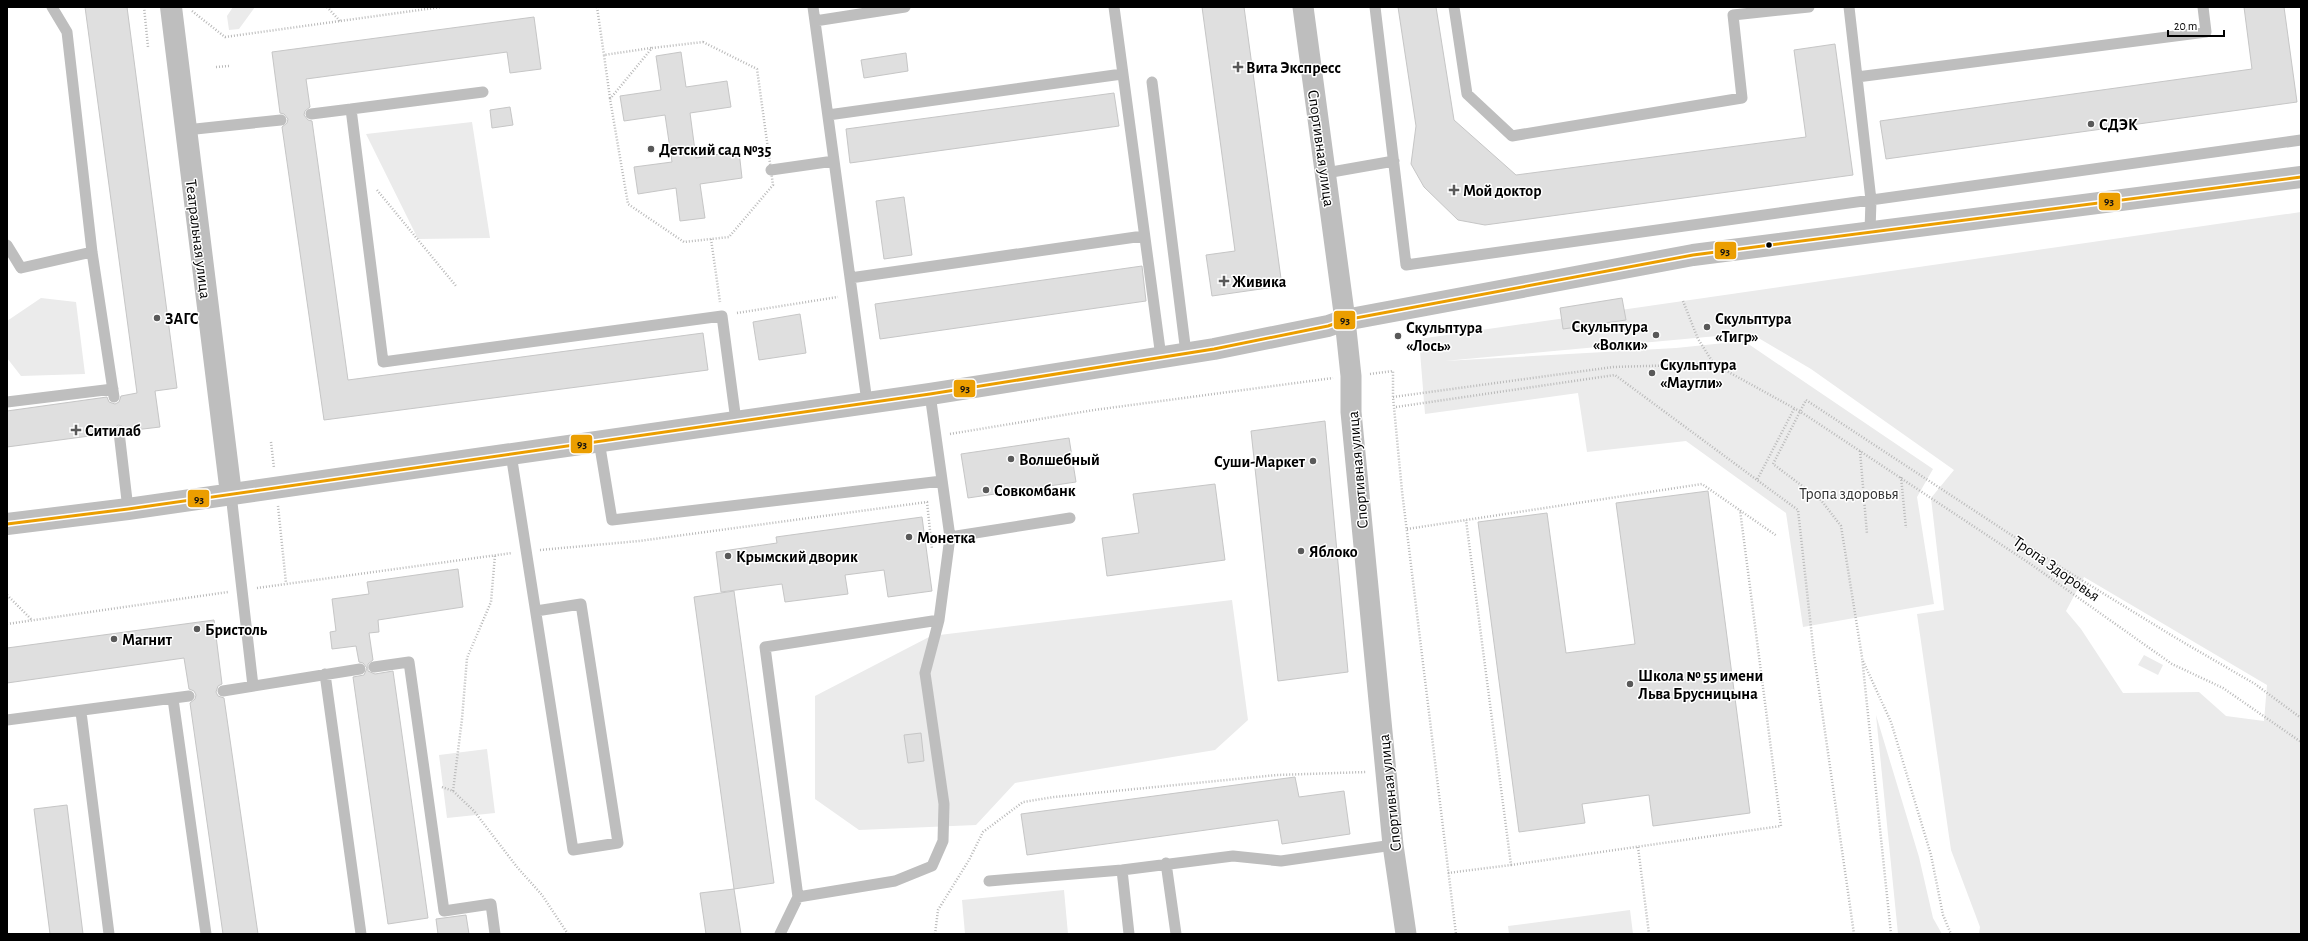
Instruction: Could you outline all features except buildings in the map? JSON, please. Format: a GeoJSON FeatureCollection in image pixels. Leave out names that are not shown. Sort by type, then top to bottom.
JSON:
{"type":"FeatureCollection","features":[{"type":"Feature","properties":{"kind":"street","name":"Театральная улица"},"geometry":{"type":"LineString","coordinates":[[171,7],[231,494]]}},
{"type":"Feature","properties":{"kind":"street","name":"Спортивная улица"},"geometry":{"type":"LineString","coordinates":[[1303,7],[1345,320],[1350,376],[1351,412],[1394,845],[1406,934]]}},
{"type":"Feature","properties":{"kind":"street"},"geometry":{"type":"LineString","coordinates":[[7,524],[128,509],[930,394],[1186,353],[1328,326],[1345,320],[1693,255],[2301,177]]}},
{"type":"Feature","properties":{"kind":"lane"},"geometry":{"type":"LineString","coordinates":[[7,402],[113,393],[92,252],[67,32],[52,7]]}},
{"type":"Feature","properties":{"kind":"lane"},"geometry":{"type":"LineString","coordinates":[[813,7],[867,402]]}},
{"type":"Feature","properties":{"kind":"lane"},"geometry":{"type":"LineString","coordinates":[[815,21],[905,7]]}},
{"type":"Feature","properties":{"kind":"lane"},"geometry":{"type":"LineString","coordinates":[[1114,7],[1143,236],[1161,357]]}},
{"type":"Feature","properties":{"kind":"lane"},"geometry":{"type":"LineString","coordinates":[[1375,7],[1406,265],[2301,140]]}},
{"type":"Feature","properties":{"kind":"lane"},"geometry":{"type":"LineString","coordinates":[[1454,7],[1467,94],[1512,136],[1742,98],[1732,11],[1809,7]]}},
{"type":"Feature","properties":{"kind":"lane"},"geometry":{"type":"LineString","coordinates":[[1849,7],[1871,200],[1870,232]]}},
{"type":"Feature","properties":{"kind":"lane"},"geometry":{"type":"LineString","coordinates":[[1857,77],[2206,32],[2203,7]]}},
{"type":"Feature","properties":{"kind":"lane"},"geometry":{"type":"LineString","coordinates":[[828,115],[1122,74]]}},
{"type":"Feature","properties":{"kind":"lane"},"geometry":{"type":"LineString","coordinates":[[1152,82],[1186,353]]}},
{"type":"Feature","properties":{"kind":"lane"},"geometry":{"type":"LineString","coordinates":[[311,114],[483,92]]}},
{"type":"Feature","properties":{"kind":"lane"},"geometry":{"type":"LineString","coordinates":[[351,109],[383,362],[722,316],[736,421]]}},
{"type":"Feature","properties":{"kind":"lane"},"geometry":{"type":"LineString","coordinates":[[186,130],[281,120]]}},
{"type":"Feature","properties":{"kind":"lane"},"geometry":{"type":"LineString","coordinates":[[771,170],[834,161]]}},
{"type":"Feature","properties":{"kind":"lane"},"geometry":{"type":"LineString","coordinates":[[1326,173],[1394,161]]}},
{"type":"Feature","properties":{"kind":"lane"},"geometry":{"type":"LineString","coordinates":[[850,278],[1143,236]]}},
{"type":"Feature","properties":{"kind":"lane"},"geometry":{"type":"LineString","coordinates":[[7,245],[21,268],[92,252]]}},
{"type":"Feature","properties":{"kind":"lane"},"geometry":{"type":"LineString","coordinates":[[798,897],[895,881],[932,866],[943,841],[944,804],[925,673],[938,620],[950,537],[930,394]]}},
{"type":"Feature","properties":{"kind":"lane"},"geometry":{"type":"LineString","coordinates":[[119,432],[128,509]]}},
{"type":"Feature","properties":{"kind":"lane"},"geometry":{"type":"LineString","coordinates":[[599,441],[612,520],[942,481]]}},
{"type":"Feature","properties":{"kind":"lane"},"geometry":{"type":"LineString","coordinates":[[511,454],[573,850],[618,843],[581,604],[536,611]]}},
{"type":"Feature","properties":{"kind":"lane"},"geometry":{"type":"LineString","coordinates":[[231,494],[253,686]]}},
{"type":"Feature","properties":{"kind":"lane"},"geometry":{"type":"LineString","coordinates":[[950,537],[1070,518]]}},
{"type":"Feature","properties":{"kind":"lane"},"geometry":{"type":"LineString","coordinates":[[780,934],[798,897],[765,647],[938,620]]}},
{"type":"Feature","properties":{"kind":"lane"},"geometry":{"type":"LineString","coordinates":[[374,667],[409,662],[444,911],[491,904],[495,934]]}},
{"type":"Feature","properties":{"kind":"lane"},"geometry":{"type":"LineString","coordinates":[[223,691],[360,669]]}},
{"type":"Feature","properties":{"kind":"lane"},"geometry":{"type":"LineString","coordinates":[[325,674],[361,934]]}},
{"type":"Feature","properties":{"kind":"lane"},"geometry":{"type":"LineString","coordinates":[[7,720],[81,712],[190,696]]}},
{"type":"Feature","properties":{"kind":"lane"},"geometry":{"type":"LineString","coordinates":[[173,699],[206,934]]}},
{"type":"Feature","properties":{"kind":"lane"},"geometry":{"type":"LineString","coordinates":[[81,712],[109,934]]}},
{"type":"Feature","properties":{"kind":"lane"},"geometry":{"type":"LineString","coordinates":[[989,880],[1122,870],[1166,863],[1233,856],[1281,862],[1394,845]]}},
{"type":"Feature","properties":{"kind":"lane"},"geometry":{"type":"LineString","coordinates":[[1166,863],[1176,934]]}},
{"type":"Feature","properties":{"kind":"lane"},"geometry":{"type":"LineString","coordinates":[[1122,870],[1129,934]]}},
{"type":"Feature","properties":{"kind":"path"},"geometry":{"type":"LineString","coordinates":[[144,7],[148,47]]}},
{"type":"Feature","properties":{"kind":"path"},"geometry":{"type":"LineString","coordinates":[[187,7],[225,37],[441,7]]}},
{"type":"Feature","properties":{"kind":"path"},"geometry":{"type":"LineString","coordinates":[[327,7],[340,21]]}},
{"type":"Feature","properties":{"kind":"path"},"geometry":{"type":"LineString","coordinates":[[597,7],[610,99],[628,204],[684,242],[729,237],[773,185],[757,69],[703,42],[604,55]]}},
{"type":"Feature","properties":{"kind":"path"},"geometry":{"type":"LineString","coordinates":[[610,99],[652,48]]}},
{"type":"Feature","properties":{"kind":"path"},"geometry":{"type":"LineString","coordinates":[[216,67],[229,66]]}},
{"type":"Feature","properties":{"kind":"path"},"geometry":{"type":"LineString","coordinates":[[359,168],[456,286]]}},
{"type":"Feature","properties":{"kind":"path"},"geometry":{"type":"LineString","coordinates":[[711,239],[722,316],[852,295]]}},
{"type":"Feature","properties":{"kind":"path"},"geometry":{"type":"LineString","coordinates":[[1683,301],[1698,339],[1714,364]]}},
{"type":"Feature","properties":{"kind":"path"},"geometry":{"type":"LineString","coordinates":[[1393,397],[1613,367],[1714,364]]}},
{"type":"Feature","properties":{"kind":"path","name":"Тропа Здоровья"},"geometry":{"type":"LineString","coordinates":[[1714,364],[1801,412],[2032,565],[2172,664],[2223,688],[2301,742]]}},
{"type":"Feature","properties":{"kind":"path"},"geometry":{"type":"LineString","coordinates":[[936,436],[1094,410],[1393,371],[1393,397],[1396,407],[1407,529],[1456,934]]}},
{"type":"Feature","properties":{"kind":"path"},"geometry":{"type":"LineString","coordinates":[[1396,407],[1614,375],[1798,510],[1814,655],[1854,934]]}},
{"type":"Feature","properties":{"kind":"path"},"geometry":{"type":"LineString","coordinates":[[1891,934],[1862,657],[1841,526],[1821,500],[1773,464],[1806,400],[2057,565],[2170,635],[2255,684],[2301,718]]}},
{"type":"Feature","properties":{"kind":"path"},"geometry":{"type":"LineString","coordinates":[[1758,480],[1794,409]]}},
{"type":"Feature","properties":{"kind":"path"},"geometry":{"type":"LineString","coordinates":[[271,442],[286,583]]}},
{"type":"Feature","properties":{"kind":"path"},"geometry":{"type":"LineString","coordinates":[[1860,451],[1867,534]]}},
{"type":"Feature","properties":{"kind":"path"},"geometry":{"type":"LineString","coordinates":[[1901,477],[1906,528]]}},
{"type":"Feature","properties":{"kind":"path"},"geometry":{"type":"LineString","coordinates":[[1407,529],[1702,484],[1777,536]]}},
{"type":"Feature","properties":{"kind":"path"},"geometry":{"type":"LineString","coordinates":[[7,624],[286,583],[495,555],[638,541],[927,502],[933,557]]}},
{"type":"Feature","properties":{"kind":"path"},"geometry":{"type":"LineString","coordinates":[[1448,873],[1781,826],[1740,510]]}},
{"type":"Feature","properties":{"kind":"path"},"geometry":{"type":"LineString","coordinates":[[1466,520],[1511,865]]}},
{"type":"Feature","properties":{"kind":"path"},"geometry":{"type":"LineString","coordinates":[[452,791],[462,719],[467,658],[491,602],[495,555]]}},
{"type":"Feature","properties":{"kind":"path"},"geometry":{"type":"LineString","coordinates":[[7,595],[32,620]]}},
{"type":"Feature","properties":{"kind":"path"},"geometry":{"type":"LineString","coordinates":[[1862,657],[1891,722],[1931,855],[1943,915],[1951,934]]}},
{"type":"Feature","properties":{"kind":"path"},"geometry":{"type":"LineString","coordinates":[[935,934],[938,910],[969,860],[983,832],[1023,802],[1054,796],[1277,775],[1387,771]]}},
{"type":"Feature","properties":{"kind":"path"},"geometry":{"type":"LineString","coordinates":[[426,782],[452,791],[474,811],[488,827],[517,867],[542,895],[568,934]]}},
{"type":"Feature","properties":{"kind":"path"},"geometry":{"type":"LineString","coordinates":[[1638,847],[1649,934]]}},
{"type":"Feature","properties":{"kind":"green space"},"geometry":{"type":"Polygon","coordinates":[[[233,7],[255,7],[239,29],[229,30],[227,16],[233,7]]]}},
{"type":"Feature","properties":{"kind":"green space"},"geometry":{"type":"Polygon","coordinates":[[[472,122],[490,238],[418,239],[366,134],[472,122]]]}},
{"type":"Feature","properties":{"kind":"green space","name":"Тропа здоровья"},"geometry":{"type":"Polygon","coordinates":[[[2301,212],[2301,934],[1979,934],[1980,927],[1951,850],[1917,614],[1944,610],[1931,498],[1954,470],[1811,369],[1750,333],[1444,361],[1676,348],[1744,341],[1933,469],[1917,497],[1934,604],[1803,627],[1786,513],[1686,441],[1587,452],[1578,393],[1425,414],[1419,339],[2301,212]],[[2084,577],[2066,611],[2081,629],[2123,693],[2199,692],[2226,716],[2264,721],[2267,685],[2084,577]]]}},
{"type":"Feature","properties":{"kind":"green space"},"geometry":{"type":"Polygon","coordinates":[[[41,298],[76,302],[85,374],[21,376],[7,358],[7,321],[41,298]]]}},
{"type":"Feature","properties":{"kind":"green space"},"geometry":{"type":"Polygon","coordinates":[[[1232,600],[1248,720],[1215,750],[1015,783],[976,825],[859,830],[815,799],[815,696],[931,636],[1232,600]]]}},
{"type":"Feature","properties":{"kind":"green space"},"geometry":{"type":"Polygon","coordinates":[[[2144,655],[2163,665],[2158,675],[2138,665],[2144,655]]]}},
{"type":"Feature","properties":{"kind":"green space"},"geometry":{"type":"Polygon","coordinates":[[[1876,715],[1919,857],[1933,918],[1942,934],[1898,934],[1876,715]]]}},
{"type":"Feature","properties":{"kind":"green space"},"geometry":{"type":"Polygon","coordinates":[[[487,749],[495,813],[447,818],[439,755],[487,749]]]}},
{"type":"Feature","properties":{"kind":"green space"},"geometry":{"type":"Polygon","coordinates":[[[1064,890],[1068,934],[965,934],[962,900],[1064,890]]]}},
{"type":"Feature","properties":{"kind":"green space"},"geometry":{"type":"Polygon","coordinates":[[[1630,910],[1633,934],[1509,934],[1508,926],[1630,910]]]}},
{"type":"Feature","properties":{"kind":"transit line","name":"93"},"geometry":{"type":"LineString","coordinates":[[7,524],[128,509],[930,394],[1214,349],[1328,326],[1345,320],[1693,255],[2301,177]]}},
{"type":"Feature","properties":{"kind":"place","name":"Вита Экспресс"},"geometry":{"type":"Point","coordinates":[1238,67]}},
{"type":"Feature","properties":{"kind":"place","name":"СДЭК"},"geometry":{"type":"Point","coordinates":[2091,124]}},
{"type":"Feature","properties":{"kind":"place","name":"Детский сад №35"},"geometry":{"type":"Point","coordinates":[651,149]}},
{"type":"Feature","properties":{"kind":"place","name":"Мой доктор"},"geometry":{"type":"Point","coordinates":[1454,190]}},
{"type":"Feature","properties":{"kind":"place","name":"Живика"},"geometry":{"type":"Point","coordinates":[1224,281]}},
{"type":"Feature","properties":{"kind":"place","name":"ЗАГС"},"geometry":{"type":"Point","coordinates":[157,318]}},
{"type":"Feature","properties":{"kind":"place","name":"Скульптура «Тигр»"},"geometry":{"type":"Point","coordinates":[1707,327]}},
{"type":"Feature","properties":{"kind":"place","name":"Скульптура «Волки»"},"geometry":{"type":"Point","coordinates":[1656,335]}},
{"type":"Feature","properties":{"kind":"place","name":"Скульптура «Лось»"},"geometry":{"type":"Point","coordinates":[1398,336]}},
{"type":"Feature","properties":{"kind":"place","name":"Скульптура «Маугли»"},"geometry":{"type":"Point","coordinates":[1652,373]}},
{"type":"Feature","properties":{"kind":"place","name":"Ситилаб"},"geometry":{"type":"Point","coordinates":[76,430]}},
{"type":"Feature","properties":{"kind":"place","name":"Волшебный"},"geometry":{"type":"Point","coordinates":[1011,459]}},
{"type":"Feature","properties":{"kind":"place","name":"Суши-Маркет"},"geometry":{"type":"Point","coordinates":[1313,461]}},
{"type":"Feature","properties":{"kind":"place","name":"Совкомбанк"},"geometry":{"type":"Point","coordinates":[986,490]}},
{"type":"Feature","properties":{"kind":"place","name":"Монетка"},"geometry":{"type":"Point","coordinates":[909,537]}},
{"type":"Feature","properties":{"kind":"place","name":"Яблоко"},"geometry":{"type":"Point","coordinates":[1301,551]}},
{"type":"Feature","properties":{"kind":"place","name":"Крымский дворик"},"geometry":{"type":"Point","coordinates":[728,556]}},
{"type":"Feature","properties":{"kind":"place","name":"Бристоль"},"geometry":{"type":"Point","coordinates":[197,629]}},
{"type":"Feature","properties":{"kind":"place","name":"Магнит"},"geometry":{"type":"Point","coordinates":[114,639]}},
{"type":"Feature","properties":{"kind":"place","name":"Школа № 55 имени Льва Брусницына"},"geometry":{"type":"Point","coordinates":[1630,684]}}]}
